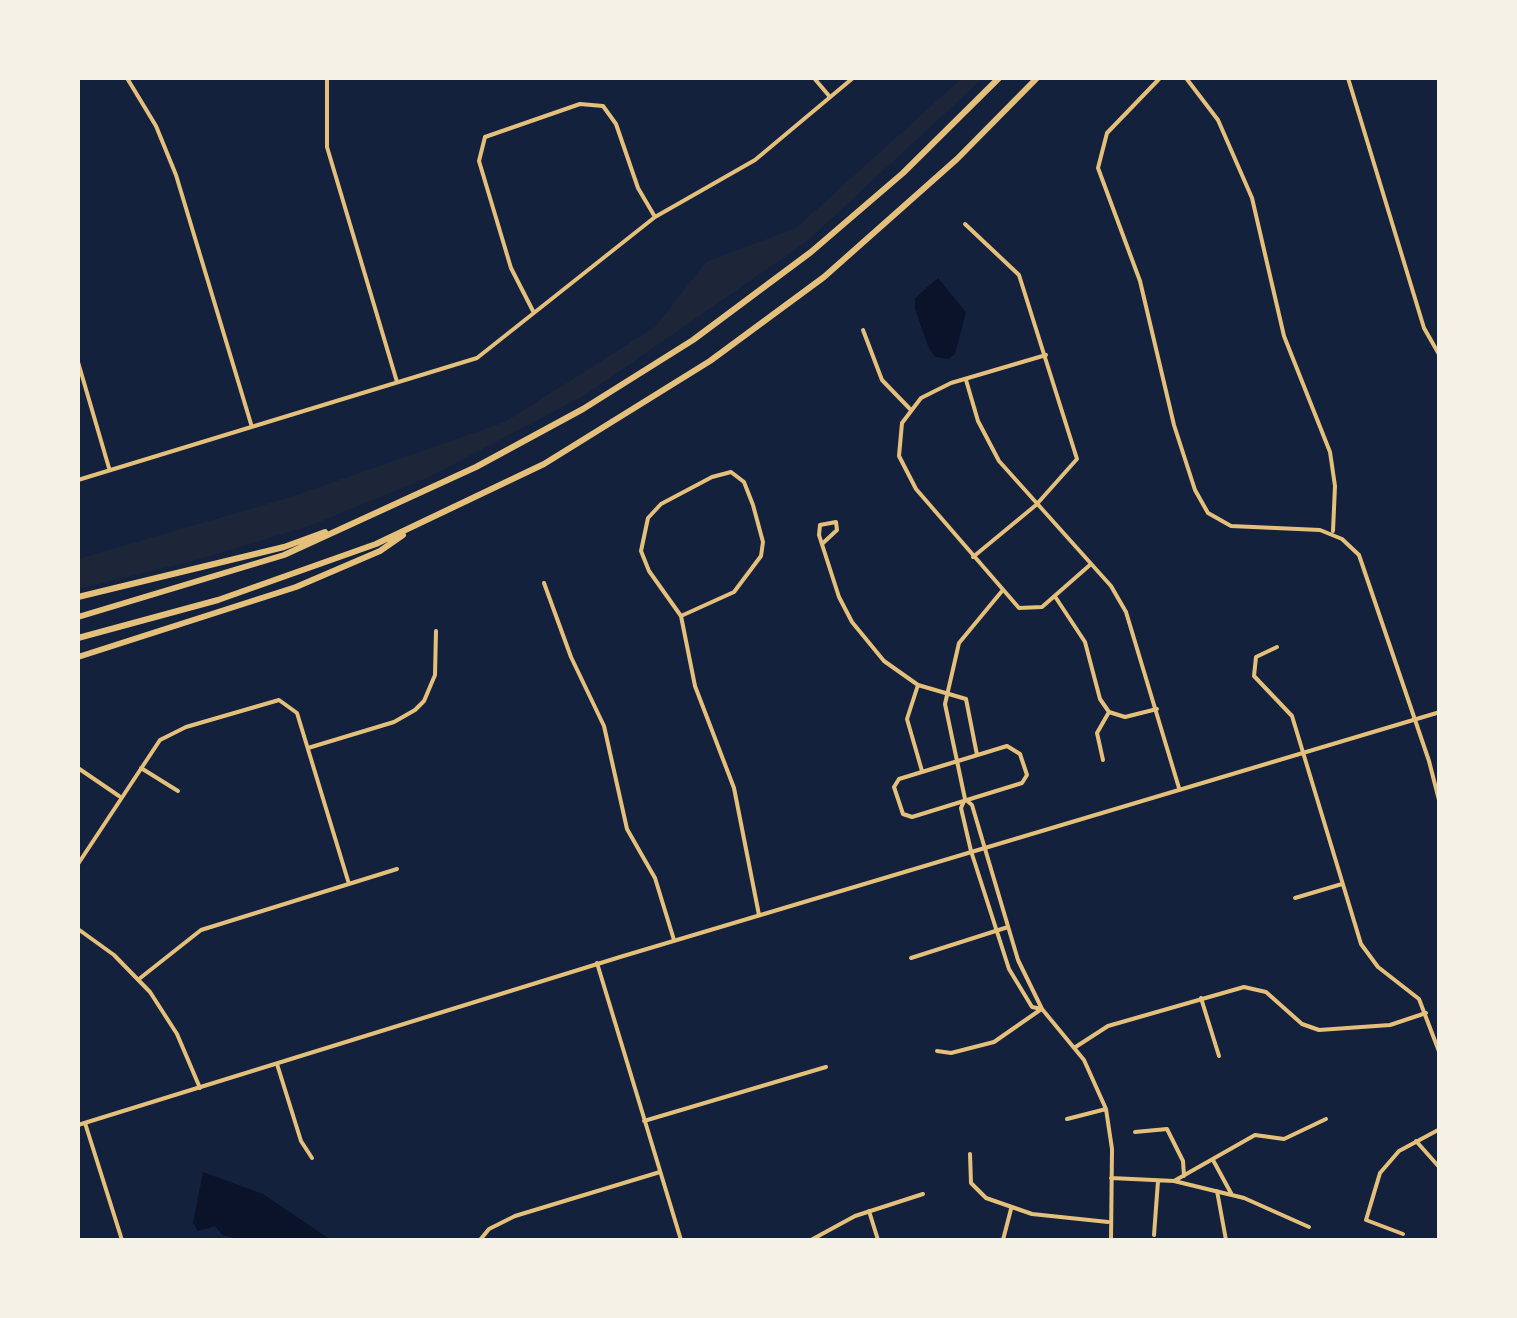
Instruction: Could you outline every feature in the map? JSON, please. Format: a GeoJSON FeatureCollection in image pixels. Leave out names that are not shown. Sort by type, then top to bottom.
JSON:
{"type":"FeatureCollection","features":[{"type":"Feature","properties":{"kind":"highway"},"geometry":{"type":"LineString","coordinates":[[78,617],[210,581],[284,555],[531,439],[693,340],[858,213],[999,78]]}},
{"type":"Feature","properties":{"kind":"highway"},"geometry":{"type":"LineString","coordinates":[[78,638],[218,600],[412,528],[544,464],[655,397],[769,320],[913,200],[1036,78]]}},
{"type":"Feature","properties":{"kind":"highway"},"geometry":{"type":"LineString","coordinates":[[78,596],[284,547],[368,516]]}},
{"type":"Feature","properties":{"kind":"highway"},"geometry":{"type":"LineString","coordinates":[[78,657],[296,587],[380,551],[412,528]]}},
{"type":"Feature","properties":{"kind":"street"},"geometry":{"type":"LineString","coordinates":[[127,78],[156,126],[176,174],[252,426]]}},
{"type":"Feature","properties":{"kind":"street"},"geometry":{"type":"LineString","coordinates":[[327,78],[327,147],[397,382]]}},
{"type":"Feature","properties":{"kind":"street"},"geometry":{"type":"LineString","coordinates":[[814,78],[830,97]]}},
{"type":"Feature","properties":{"kind":"street"},"geometry":{"type":"LineString","coordinates":[[78,480],[477,358],[500,344],[534,312],[655,218],[738,172],[853,78]]}},
{"type":"Feature","properties":{"kind":"street"},"geometry":{"type":"LineString","coordinates":[[1160,78],[1107,133],[1098,168],[1140,281],[1169,408],[1195,490],[1208,512],[1232,526],[1312,528],[1332,533],[1351,547],[1364,565],[1440,804]]}},
{"type":"Feature","properties":{"kind":"street"},"geometry":{"type":"LineString","coordinates":[[1186,78],[1218,120],[1252,198],[1284,336],[1332,460],[1336,486],[1332,533]]}},
{"type":"Feature","properties":{"kind":"street"},"geometry":{"type":"LineString","coordinates":[[1348,78],[1424,328],[1440,356]]}},
{"type":"Feature","properties":{"kind":"street"},"geometry":{"type":"LineString","coordinates":[[534,312],[511,268],[479,161],[481,142],[500,128],[580,104],[603,106],[616,124],[638,188],[655,218]]}},
{"type":"Feature","properties":{"kind":"street"},"geometry":{"type":"LineString","coordinates":[[965,224],[1019,275],[1077,459],[1036,505],[973,556]]}},
{"type":"Feature","properties":{"kind":"street"},"geometry":{"type":"LineString","coordinates":[[863,330],[882,380],[910,409]]}},
{"type":"Feature","properties":{"kind":"street"},"geometry":{"type":"LineString","coordinates":[[1046,355],[934,391],[910,409],[898,443],[902,467],[1002,591],[1025,610],[1042,608],[1091,564]]}},
{"type":"Feature","properties":{"kind":"street"},"geometry":{"type":"LineString","coordinates":[[78,362],[110,470]]}},
{"type":"Feature","properties":{"kind":"street"},"geometry":{"type":"LineString","coordinates":[[966,380],[985,436],[1036,505],[1091,564],[1126,612],[1180,790]]}},
{"type":"Feature","properties":{"kind":"street"},"geometry":{"type":"LineString","coordinates":[[681,616],[734,592],[761,556],[759,523],[744,482],[735,474],[712,477],[664,502],[648,518],[642,532],[645,563],[681,616],[695,686],[734,788],[758,915]]}},
{"type":"Feature","properties":{"kind":"street"},"geometry":{"type":"LineString","coordinates":[[822,544],[838,530],[836,522],[820,524],[822,544],[839,598],[860,634],[884,660],[918,685],[966,699],[977,754]]}},
{"type":"Feature","properties":{"kind":"street"},"geometry":{"type":"LineString","coordinates":[[544,583],[571,657],[604,726],[627,828],[655,878],[674,940]]}},
{"type":"Feature","properties":{"kind":"street"},"geometry":{"type":"LineString","coordinates":[[1002,591],[966,630],[945,694],[956,762],[1018,960],[1042,1009],[1094,1076],[1106,1109],[1111,1240]]}},
{"type":"Feature","properties":{"kind":"street"},"geometry":{"type":"LineString","coordinates":[[1056,598],[1085,642],[1100,699],[1109,712],[1125,717],[1157,709]]}},
{"type":"Feature","properties":{"kind":"street"},"geometry":{"type":"LineString","coordinates":[[308,748],[394,722],[415,710],[435,675],[436,631]]}},
{"type":"Feature","properties":{"kind":"street"},"geometry":{"type":"LineString","coordinates":[[1277,648],[1256,657],[1254,676],[1289,710],[1365,951],[1378,967],[1414,992],[1440,1054]]}},
{"type":"Feature","properties":{"kind":"street"},"geometry":{"type":"LineString","coordinates":[[918,685],[907,719],[922,772]]}},
{"type":"Feature","properties":{"kind":"street"},"geometry":{"type":"LineString","coordinates":[[78,864],[168,734],[270,701],[287,703],[297,713],[349,884]]}},
{"type":"Feature","properties":{"kind":"street"},"geometry":{"type":"LineString","coordinates":[[1103,760],[1097,733],[1109,712]]}},
{"type":"Feature","properties":{"kind":"street"},"geometry":{"type":"LineString","coordinates":[[78,1125],[674,940],[1440,712]]}},
{"type":"Feature","properties":{"kind":"street"},"geometry":{"type":"LineString","coordinates":[[1013,747],[1026,770],[1025,780],[912,817],[904,814],[896,782],[922,772],[1013,747]]}},
{"type":"Feature","properties":{"kind":"street"},"geometry":{"type":"LineString","coordinates":[[78,768],[121,797]]}},
{"type":"Feature","properties":{"kind":"street"},"geometry":{"type":"LineString","coordinates":[[141,768],[178,791]]}},
{"type":"Feature","properties":{"kind":"street"},"geometry":{"type":"LineString","coordinates":[[965,799],[961,808],[996,931],[1023,994],[1032,1007],[1042,1009]]}},
{"type":"Feature","properties":{"kind":"street"},"geometry":{"type":"LineString","coordinates":[[139,979],[201,930],[397,869]]}},
{"type":"Feature","properties":{"kind":"street"},"geometry":{"type":"LineString","coordinates":[[1296,898],[1342,884]]}},
{"type":"Feature","properties":{"kind":"street"},"geometry":{"type":"LineString","coordinates":[[911,958],[1008,927]]}},
{"type":"Feature","properties":{"kind":"street"},"geometry":{"type":"LineString","coordinates":[[78,930],[139,979],[177,1034],[200,1088]]}},
{"type":"Feature","properties":{"kind":"street"},"geometry":{"type":"LineString","coordinates":[[598,964],[681,1240]]}},
{"type":"Feature","properties":{"kind":"street"},"geometry":{"type":"LineString","coordinates":[[1074,1048],[1108,1026],[1233,988],[1255,988],[1275,999],[1302,1024],[1319,1030],[1390,1025],[1426,1013]]}},
{"type":"Feature","properties":{"kind":"street"},"geometry":{"type":"LineString","coordinates":[[1201,998],[1218,1056]]}},
{"type":"Feature","properties":{"kind":"street"},"geometry":{"type":"LineString","coordinates":[[937,1050],[951,1053],[994,1042],[1042,1009]]}},
{"type":"Feature","properties":{"kind":"street"},"geometry":{"type":"LineString","coordinates":[[277,1064],[301,1141],[312,1158]]}},
{"type":"Feature","properties":{"kind":"street"},"geometry":{"type":"LineString","coordinates":[[644,1121],[826,1068]]}},
{"type":"Feature","properties":{"kind":"street"},"geometry":{"type":"LineString","coordinates":[[1066,1119],[1106,1109]]}},
{"type":"Feature","properties":{"kind":"street"},"geometry":{"type":"LineString","coordinates":[[1174,1181],[1255,1135],[1284,1139],[1326,1119]]}},
{"type":"Feature","properties":{"kind":"street"},"geometry":{"type":"LineString","coordinates":[[85,1123],[122,1240]]}},
{"type":"Feature","properties":{"kind":"street"},"geometry":{"type":"LineString","coordinates":[[1135,1132],[1167,1129],[1183,1160],[1184,1176]]}},
{"type":"Feature","properties":{"kind":"street"},"geometry":{"type":"LineString","coordinates":[[1403,1234],[1371,1224],[1366,1216],[1380,1173],[1399,1151],[1440,1130]]}},
{"type":"Feature","properties":{"kind":"street"},"geometry":{"type":"LineString","coordinates":[[1416,1141],[1440,1168]]}},
{"type":"Feature","properties":{"kind":"street"},"geometry":{"type":"LineString","coordinates":[[970,1154],[968,1168],[977,1192],[1010,1209],[1108,1222]]}},
{"type":"Feature","properties":{"kind":"street"},"geometry":{"type":"LineString","coordinates":[[1213,1160],[1232,1195]]}},
{"type":"Feature","properties":{"kind":"street"},"geometry":{"type":"LineString","coordinates":[[480,1240],[489,1229],[515,1216],[660,1172]]}},
{"type":"Feature","properties":{"kind":"street"},"geometry":{"type":"LineString","coordinates":[[1111,1178],[1174,1181],[1217,1191],[1274,1208],[1309,1227]]}},
{"type":"Feature","properties":{"kind":"street"},"geometry":{"type":"LineString","coordinates":[[1154,1235],[1158,1181]]}},
{"type":"Feature","properties":{"kind":"street"},"geometry":{"type":"LineString","coordinates":[[1217,1191],[1226,1240]]}},
{"type":"Feature","properties":{"kind":"street"},"geometry":{"type":"LineString","coordinates":[[812,1240],[839,1222],[923,1194]]}},
{"type":"Feature","properties":{"kind":"street"},"geometry":{"type":"LineString","coordinates":[[1002,1240],[1010,1209]]}},
{"type":"Feature","properties":{"kind":"street"},"geometry":{"type":"LineString","coordinates":[[870,1211],[878,1240]]}},
{"type":"Feature","properties":{"kind":"shaded area"},"geometry":{"type":"Polygon","coordinates":[[[962,78],[983,78],[806,242],[585,395],[429,477],[312,525],[200,559],[78,589],[78,559],[288,498],[505,422],[655,327],[706,262],[796,228],[962,78]]]}},
{"type":"Feature","properties":{"kind":"shaded area"},"geometry":{"type":"Polygon","coordinates":[[[938,278],[966,312],[955,354],[949,359],[935,357],[915,309],[915,298],[938,278]]]}},
{"type":"Feature","properties":{"kind":"shaded area"},"geometry":{"type":"Polygon","coordinates":[[[203,1172],[263,1194],[331,1240],[241,1240],[222,1235],[215,1226],[198,1231],[193,1223],[203,1172]]]}}]}
